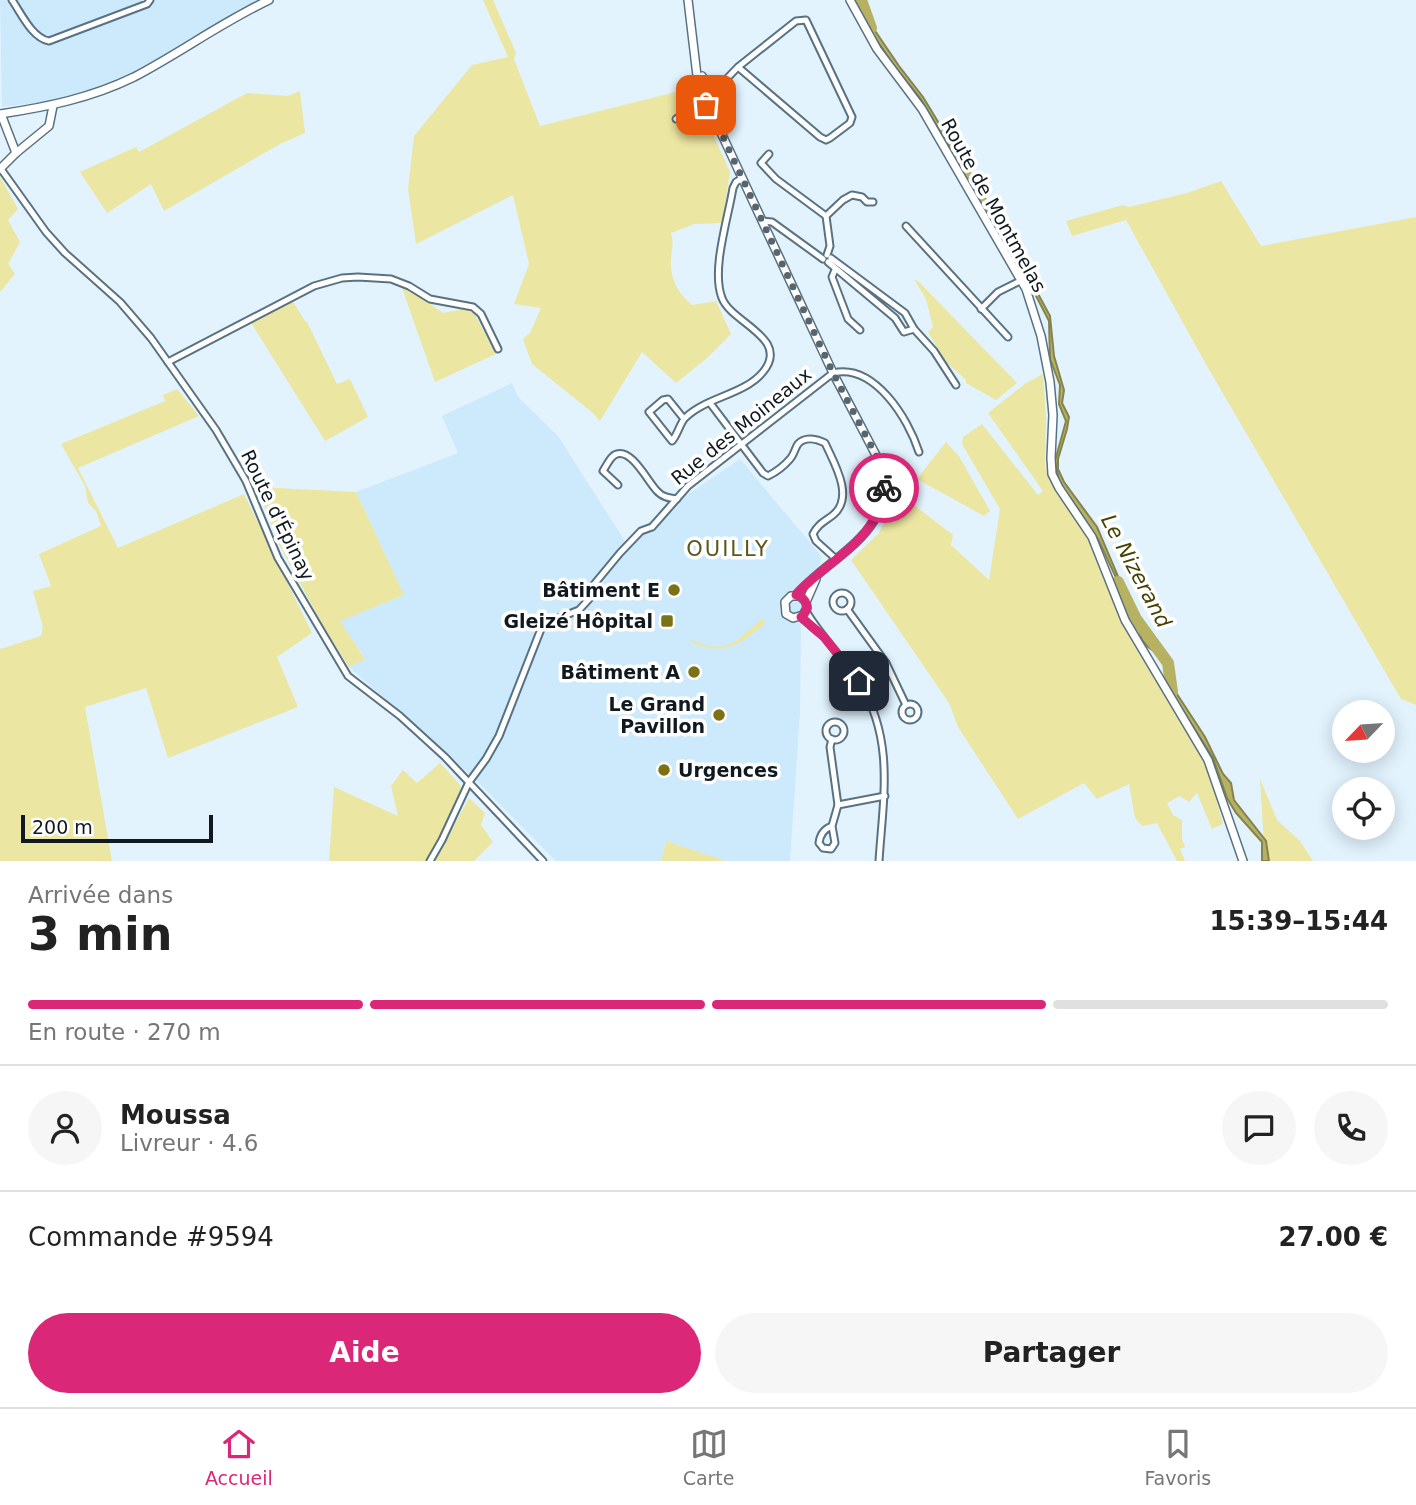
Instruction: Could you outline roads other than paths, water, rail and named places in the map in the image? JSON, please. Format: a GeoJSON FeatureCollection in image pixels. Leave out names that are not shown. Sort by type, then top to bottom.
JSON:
{"type":"FeatureCollection","features":[{"type":"Feature","properties":{"kind":"street"},"geometry":{"type":"LineString","coordinates":[[12,0],[36,34],[42,40],[49,41],[147,4],[150,0]]}},
{"type":"Feature","properties":{"kind":"street"},"geometry":{"type":"LineString","coordinates":[[16,153],[0,113],[54,106],[80,99],[133,77],[225,22],[269,0]]}},
{"type":"Feature","properties":{"kind":"street"},"geometry":{"type":"LineString","coordinates":[[688,0],[698,69],[717,124],[833,373],[884,474],[885,490],[871,527],[859,542],[820,571],[796,595],[786,600],[784,610],[790,617],[804,614]]}},
{"type":"Feature","properties":{"kind":"street","name":"Route de Montmelas"},"geometry":{"type":"LineString","coordinates":[[850,0],[877,49],[922,109],[1022,281],[1041,336],[1048,374],[1053,415],[1052,474],[1092,537],[1125,620],[1208,761],[1243,861]]}},
{"type":"Feature","properties":{"kind":"street"},"geometry":{"type":"LineString","coordinates":[[676,119],[707,98],[738,68],[796,21],[806,20],[852,117],[850,122],[826,140],[738,68]]}},
{"type":"Feature","properties":{"kind":"street"},"geometry":{"type":"LineString","coordinates":[[0,169],[49,127],[54,106]]}},
{"type":"Feature","properties":{"kind":"street"},"geometry":{"type":"LineString","coordinates":[[769,154],[760,164],[826,216],[830,246],[827,258],[835,270],[895,318],[904,332],[914,329]]}},
{"type":"Feature","properties":{"kind":"street","name":"Route d'Épinay"},"geometry":{"type":"LineString","coordinates":[[0,169],[46,232],[65,253],[120,302],[168,362],[234,458],[278,558],[348,676],[400,716],[469,782],[542,861]]}},
{"type":"Feature","properties":{"kind":"street"},"geometry":{"type":"LineString","coordinates":[[684,419],[668,399],[649,412],[672,441],[679,433],[684,419],[751,382],[762,374],[770,361],[763,337],[722,301],[716,276],[733,188],[741,179]]}},
{"type":"Feature","properties":{"kind":"street"},"geometry":{"type":"LineString","coordinates":[[826,216],[852,195],[862,197],[867,202],[873,201]]}},
{"type":"Feature","properties":{"kind":"street"},"geometry":{"type":"LineString","coordinates":[[762,221],[772,222],[905,313],[956,385]]}},
{"type":"Feature","properties":{"kind":"street"},"geometry":{"type":"LineString","coordinates":[[906,226],[1007,337]]}},
{"type":"Feature","properties":{"kind":"street"},"geometry":{"type":"LineString","coordinates":[[835,270],[832,277],[848,319],[860,330]]}},
{"type":"Feature","properties":{"kind":"street"},"geometry":{"type":"LineString","coordinates":[[168,362],[314,286],[342,278],[358,277],[391,279],[430,299],[473,307],[481,314],[498,349]]}},
{"type":"Feature","properties":{"kind":"street"},"geometry":{"type":"LineString","coordinates":[[981,309],[998,292],[1022,281]]}},
{"type":"Feature","properties":{"kind":"street"},"geometry":{"type":"LineString","coordinates":[[833,373],[849,371],[870,381],[883,392],[904,419],[919,452]]}},
{"type":"Feature","properties":{"kind":"street","name":"Rue des Moineaux"},"geometry":{"type":"LineString","coordinates":[[556,619],[579,610],[590,598],[591,589],[620,553],[641,531],[652,527],[688,486],[833,373]]}},
{"type":"Feature","properties":{"kind":"street"},"geometry":{"type":"LineString","coordinates":[[710,403],[740,446],[768,476],[791,458],[797,445],[805,440],[817,439],[825,443],[843,488],[843,501],[813,534],[816,541],[836,559]]}},
{"type":"Feature","properties":{"kind":"street"},"geometry":{"type":"LineString","coordinates":[[618,485],[603,471],[614,455],[620,453],[627,455],[657,491],[665,497],[677,499]]}},
{"type":"Feature","properties":{"kind":"street"},"geometry":{"type":"LineString","coordinates":[[804,614],[806,602],[820,571]]}},
{"type":"Feature","properties":{"kind":"street"},"geometry":{"type":"LineString","coordinates":[[796,595],[806,602]]}},
{"type":"Feature","properties":{"kind":"street"},"geometry":{"type":"LineString","coordinates":[[847,610],[886,663],[906,705]]}},
{"type":"Feature","properties":{"kind":"street"},"geometry":{"type":"LineString","coordinates":[[804,614],[859,681],[874,711],[883,739],[886,762],[885,796],[879,861]]}},
{"type":"Feature","properties":{"kind":"street"},"geometry":{"type":"LineString","coordinates":[[430,861],[469,782],[499,736],[541,629],[549,623]]}},
{"type":"Feature","properties":{"kind":"street"},"geometry":{"type":"LineString","coordinates":[[859,681],[886,663]]}},
{"type":"Feature","properties":{"kind":"street"},"geometry":{"type":"LineString","coordinates":[[832,739],[830,747],[838,805],[832,826]]}},
{"type":"Feature","properties":{"kind":"street"},"geometry":{"type":"LineString","coordinates":[[838,805],[885,796]]}},
{"type":"Feature","properties":{"kind":"waterway","name":"Le Nizerand"},"geometry":{"type":"LineString","coordinates":[[861,0],[871,28]]}},
{"type":"Feature","properties":{"kind":"waterway","name":"Le Nizerand"},"geometry":{"type":"LineString","coordinates":[[958,160],[994,220]]}},
{"type":"Feature","properties":{"kind":"waterway","name":"Le Nizerand"},"geometry":{"type":"LineString","coordinates":[[1118,582],[1136,619],[1168,663],[1172,692]]}},
{"type":"Feature","properties":{"kind":"place","name":"Bâtiment E"},"geometry":{"type":"Point","coordinates":[674,590]}},
{"type":"Feature","properties":{"kind":"place","name":"Gleizé Hôpital"},"geometry":{"type":"Point","coordinates":[667,621]}},
{"type":"Feature","properties":{"kind":"place","name":"Bâtiment A"},"geometry":{"type":"Point","coordinates":[694,672]}},
{"type":"Feature","properties":{"kind":"place","name":"Le Grand Pavillon"},"geometry":{"type":"Point","coordinates":[719,715]}},
{"type":"Feature","properties":{"kind":"place","name":"Urgences"},"geometry":{"type":"Point","coordinates":[664,770]}},
{"type":"Feature","properties":{"kind":"district","name":"OUILLY"},"geometry":{"type":"Point","coordinates":[728,549]}}]}
